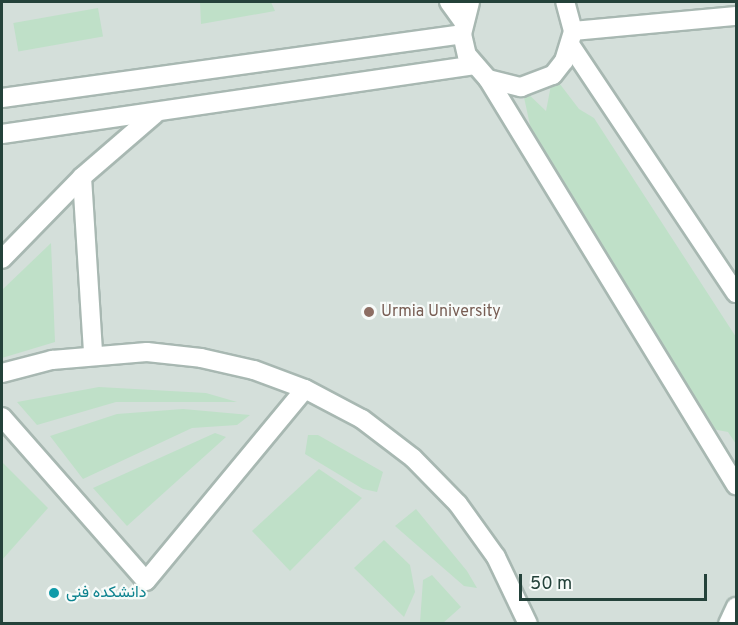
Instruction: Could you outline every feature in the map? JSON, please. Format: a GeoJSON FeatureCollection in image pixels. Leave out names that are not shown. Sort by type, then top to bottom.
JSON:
{"type":"FeatureCollection","features":[{"type":"Feature","properties":{"kind":"lane"},"geometry":{"type":"LineString","coordinates":[[449,2],[462,27],[473,65],[488,79],[736,485]]}},
{"type":"Feature","properties":{"kind":"lane"},"geometry":{"type":"LineString","coordinates":[[462,27],[470,2]]}},
{"type":"Feature","properties":{"kind":"lane"},"geometry":{"type":"LineString","coordinates":[[568,2],[572,38],[736,293]]}},
{"type":"Feature","properties":{"kind":"lane"},"geometry":{"type":"LineString","coordinates":[[572,38],[736,16]]}},
{"type":"Feature","properties":{"kind":"lane"},"geometry":{"type":"LineString","coordinates":[[2,98],[462,27]]}},
{"type":"Feature","properties":{"kind":"lane"},"geometry":{"type":"LineString","coordinates":[[488,79],[504,86],[538,83],[553,75],[572,38]]}},
{"type":"Feature","properties":{"kind":"lane"},"geometry":{"type":"LineString","coordinates":[[2,134],[154,114],[473,65]]}},
{"type":"Feature","properties":{"kind":"lane"},"geometry":{"type":"LineString","coordinates":[[2,259],[82,177],[154,114]]}},
{"type":"Feature","properties":{"kind":"lane"},"geometry":{"type":"LineString","coordinates":[[82,177],[93,354]]}},
{"type":"Feature","properties":{"kind":"lane"},"geometry":{"type":"LineString","coordinates":[[2,373],[93,354],[147,352],[201,358],[254,370],[305,389],[362,419],[413,458],[458,504],[496,557],[528,624]]}},
{"type":"Feature","properties":{"kind":"lane"},"geometry":{"type":"LineString","coordinates":[[2,417],[147,581],[305,389]]}},
{"type":"Feature","properties":{"kind":"lane"},"geometry":{"type":"LineString","coordinates":[[728,624],[736,607]]}},
{"type":"Feature","properties":{"kind":"shaded area","name":"Urmia University"},"geometry":{"type":"Polygon","coordinates":[[[2,2],[736,2],[736,623],[2,623],[2,2]]]}},
{"type":"Feature","properties":{"kind":"green space"},"geometry":{"type":"Polygon","coordinates":[[[200,2],[271,2],[275,11],[201,24],[200,2]]]}},
{"type":"Feature","properties":{"kind":"green space"},"geometry":{"type":"Polygon","coordinates":[[[98,8],[103,37],[18,51],[13,23],[98,8]]]}},
{"type":"Feature","properties":{"kind":"green space"},"geometry":{"type":"Polygon","coordinates":[[[553,75],[579,109],[594,118],[736,337],[736,444],[728,432],[707,428],[536,153],[522,88],[546,111],[553,75]]]}},
{"type":"Feature","properties":{"kind":"green space"},"geometry":{"type":"Polygon","coordinates":[[[51,243],[55,342],[2,358],[2,290],[51,243]]]}},
{"type":"Feature","properties":{"kind":"green space"},"geometry":{"type":"Polygon","coordinates":[[[99,387],[206,393],[237,402],[116,402],[37,425],[17,402],[99,387]]]}},
{"type":"Feature","properties":{"kind":"green space"},"geometry":{"type":"Polygon","coordinates":[[[183,409],[250,415],[237,425],[192,428],[83,479],[50,436],[117,414],[183,409]]]}},
{"type":"Feature","properties":{"kind":"green space"},"geometry":{"type":"Polygon","coordinates":[[[215,433],[226,437],[127,526],[93,488],[215,433]]]}},
{"type":"Feature","properties":{"kind":"green space"},"geometry":{"type":"Polygon","coordinates":[[[308,435],[318,435],[383,472],[377,492],[363,489],[305,454],[308,435]]]}},
{"type":"Feature","properties":{"kind":"green space"},"geometry":{"type":"Polygon","coordinates":[[[2,462],[48,508],[2,560],[2,462]]]}},
{"type":"Feature","properties":{"kind":"green space"},"geometry":{"type":"Polygon","coordinates":[[[319,469],[362,498],[290,571],[252,531],[319,469]]]}},
{"type":"Feature","properties":{"kind":"green space"},"geometry":{"type":"Polygon","coordinates":[[[416,509],[467,571],[477,588],[464,586],[395,526],[416,509]]]}},
{"type":"Feature","properties":{"kind":"green space"},"geometry":{"type":"Polygon","coordinates":[[[384,540],[410,565],[415,592],[404,617],[354,568],[384,540]]]}},
{"type":"Feature","properties":{"kind":"green space"},"geometry":{"type":"Polygon","coordinates":[[[432,575],[461,607],[443,623],[420,623],[423,580],[432,575]]]}},
{"type":"Feature","properties":{"kind":"place","name":"Urmia University"},"geometry":{"type":"Point","coordinates":[369,312]}},
{"type":"Feature","properties":{"kind":"place","name":"دانشکده فنی"},"geometry":{"type":"Point","coordinates":[54,593]}}]}
